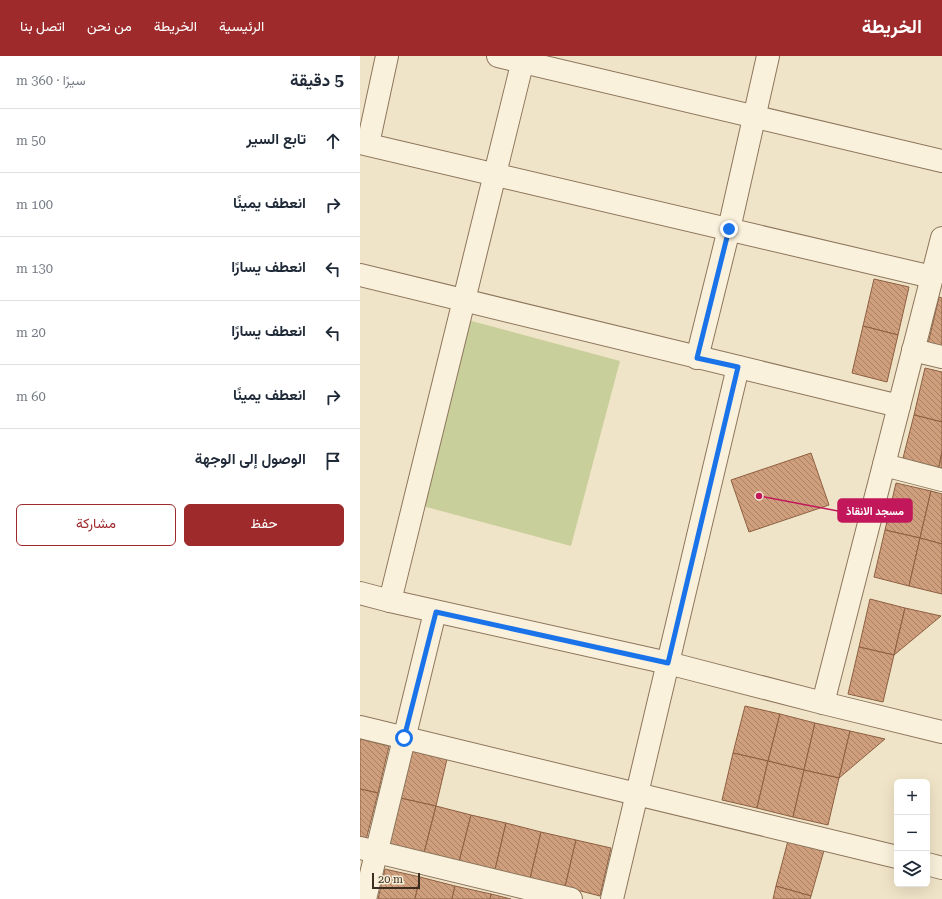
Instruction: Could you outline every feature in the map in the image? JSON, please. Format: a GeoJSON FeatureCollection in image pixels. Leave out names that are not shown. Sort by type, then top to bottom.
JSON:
{"type":"FeatureCollection","features":[{"type":"Feature","properties":{"kind":"street"},"geometry":{"type":"LineString","coordinates":[[387,56],[364,143],[932,277]]}},
{"type":"Feature","properties":{"kind":"street"},"geometry":{"type":"LineString","coordinates":[[498,56],[523,59],[942,161]]}},
{"type":"Feature","properties":{"kind":"street"},"geometry":{"type":"LineString","coordinates":[[697,358],[729,229],[768,56]]}},
{"type":"Feature","properties":{"kind":"street"},"geometry":{"type":"LineString","coordinates":[[390,601],[523,59]]}},
{"type":"Feature","properties":{"kind":"street"},"geometry":{"type":"LineString","coordinates":[[823,703],[942,238]]}},
{"type":"Feature","properties":{"kind":"street"},"geometry":{"type":"LineString","coordinates":[[360,275],[898,406]]}},
{"type":"Feature","properties":{"kind":"street"},"geometry":{"type":"LineString","coordinates":[[913,350],[942,357]]}},
{"type":"Feature","properties":{"kind":"street"},"geometry":{"type":"LineString","coordinates":[[612,899],[738,367]]}},
{"type":"Feature","properties":{"kind":"street"},"geometry":{"type":"LineString","coordinates":[[884,465],[942,480]]}},
{"type":"Feature","properties":{"kind":"street"},"geometry":{"type":"LineString","coordinates":[[360,593],[436,612],[668,663],[942,732]]}},
{"type":"Feature","properties":{"kind":"street"},"geometry":{"type":"LineString","coordinates":[[365,899],[368,850],[404,738],[436,612]]}},
{"type":"Feature","properties":{"kind":"street"},"geometry":{"type":"LineString","coordinates":[[360,727],[894,856]]}},
{"type":"Feature","properties":{"kind":"street"},"geometry":{"type":"LineString","coordinates":[[368,850],[571,899]]}},
{"type":"Feature","properties":{"kind":"street"},"geometry":{"type":"LineString","coordinates":[[930,865],[942,868]]}},
{"type":"Feature","properties":{"kind":"green space"},"geometry":{"type":"Polygon","coordinates":[[[468,320],[620,361],[571,546],[419,505],[468,320]]]}},
{"type":"Feature","properties":{"kind":"building"},"geometry":{"type":"Polygon","coordinates":[[[874,279],[909,287],[898,335],[863,326],[874,279]]]}},
{"type":"Feature","properties":{"kind":"building"},"geometry":{"type":"Polygon","coordinates":[[[939,297],[942,298],[942,348],[928,344],[939,297]]]}},
{"type":"Feature","properties":{"kind":"building"},"geometry":{"type":"Polygon","coordinates":[[[863,326],[898,335],[887,382],[852,373],[863,326]]]}},
{"type":"Feature","properties":{"kind":"building"},"geometry":{"type":"Polygon","coordinates":[[[925,368],[942,372],[942,422],[914,415],[925,368]]]}},
{"type":"Feature","properties":{"kind":"building"},"geometry":{"type":"Polygon","coordinates":[[[914,415],[942,422],[942,452],[938,471],[902,462],[914,415]]]}},
{"type":"Feature","properties":{"kind":"building"},"geometry":{"type":"Polygon","coordinates":[[[942,452],[942,472],[938,471],[942,452]]]}},
{"type":"Feature","properties":{"kind":"building"},"geometry":{"type":"Polygon","coordinates":[[[811,453],[829,505],[749,532],[731,480],[811,453]]]}},
{"type":"Feature","properties":{"kind":"building"},"geometry":{"type":"Polygon","coordinates":[[[896,483],[931,491],[920,538],[885,530],[896,483]]]}},
{"type":"Feature","properties":{"kind":"building"},"geometry":{"type":"Polygon","coordinates":[[[931,491],[942,494],[942,544],[920,538],[931,491]]]}},
{"type":"Feature","properties":{"kind":"building"},"geometry":{"type":"Polygon","coordinates":[[[885,530],[920,538],[909,586],[874,577],[885,530]]]}},
{"type":"Feature","properties":{"kind":"building"},"geometry":{"type":"Polygon","coordinates":[[[920,538],[942,544],[942,594],[909,586],[920,538]]]}},
{"type":"Feature","properties":{"kind":"building"},"geometry":{"type":"Polygon","coordinates":[[[870,599],[905,608],[894,655],[859,647],[870,599]]]}},
{"type":"Feature","properties":{"kind":"building"},"geometry":{"type":"Polygon","coordinates":[[[905,608],[941,616],[894,655],[905,608]]]}},
{"type":"Feature","properties":{"kind":"building"},"geometry":{"type":"Polygon","coordinates":[[[859,647],[894,655],[883,702],[848,694],[859,647]]]}},
{"type":"Feature","properties":{"kind":"building"},"geometry":{"type":"Polygon","coordinates":[[[745,706],[780,714],[768,761],[733,753],[745,706]]]}},
{"type":"Feature","properties":{"kind":"building"},"geometry":{"type":"Polygon","coordinates":[[[780,714],[815,723],[804,770],[768,761],[780,714]]]}},
{"type":"Feature","properties":{"kind":"building"},"geometry":{"type":"Polygon","coordinates":[[[815,723],[850,731],[839,778],[804,770],[815,723]]]}},
{"type":"Feature","properties":{"kind":"building"},"geometry":{"type":"Polygon","coordinates":[[[850,731],[885,739],[839,778],[850,731]]]}},
{"type":"Feature","properties":{"kind":"building"},"geometry":{"type":"Polygon","coordinates":[[[360,739],[389,746],[378,793],[360,789],[360,739]]]}},
{"type":"Feature","properties":{"kind":"building"},"geometry":{"type":"Polygon","coordinates":[[[412,751],[447,759],[436,806],[400,798],[412,751]]]}},
{"type":"Feature","properties":{"kind":"building"},"geometry":{"type":"Polygon","coordinates":[[[733,753],[768,761],[757,808],[722,800],[733,753]]]}},
{"type":"Feature","properties":{"kind":"building"},"geometry":{"type":"Polygon","coordinates":[[[768,761],[804,770],[793,817],[757,808],[768,761]]]}},
{"type":"Feature","properties":{"kind":"building"},"geometry":{"type":"Polygon","coordinates":[[[804,770],[839,778],[828,825],[793,817],[804,770]]]}},
{"type":"Feature","properties":{"kind":"building"},"geometry":{"type":"Polygon","coordinates":[[[360,789],[378,793],[366,840],[360,838],[360,789]]]}},
{"type":"Feature","properties":{"kind":"building"},"geometry":{"type":"Polygon","coordinates":[[[400,798],[436,806],[424,853],[389,845],[400,798]]]}},
{"type":"Feature","properties":{"kind":"building"},"geometry":{"type":"Polygon","coordinates":[[[436,806],[471,815],[459,862],[424,853],[436,806]]]}},
{"type":"Feature","properties":{"kind":"building"},"geometry":{"type":"Polygon","coordinates":[[[471,815],[506,823],[495,870],[459,862],[471,815]]]}},
{"type":"Feature","properties":{"kind":"building"},"geometry":{"type":"Polygon","coordinates":[[[506,823],[541,832],[530,879],[495,870],[506,823]]]}},
{"type":"Feature","properties":{"kind":"building"},"geometry":{"type":"Polygon","coordinates":[[[541,832],[576,840],[565,887],[530,879],[541,832]]]}},
{"type":"Feature","properties":{"kind":"building"},"geometry":{"type":"Polygon","coordinates":[[[789,837],[825,847],[811,896],[776,886],[789,837]]]}},
{"type":"Feature","properties":{"kind":"building"},"geometry":{"type":"Polygon","coordinates":[[[576,840],[611,848],[600,896],[565,887],[576,840]]]}},
{"type":"Feature","properties":{"kind":"building"},"geometry":{"type":"Polygon","coordinates":[[[385,869],[420,877],[415,899],[378,899],[385,869]]]}},
{"type":"Feature","properties":{"kind":"building"},"geometry":{"type":"Polygon","coordinates":[[[420,877],[455,886],[452,899],[415,899],[420,877]]]}},
{"type":"Feature","properties":{"kind":"building"},"geometry":{"type":"Polygon","coordinates":[[[455,886],[491,894],[490,899],[452,899],[455,886]]]}},
{"type":"Feature","properties":{"kind":"building"},"geometry":{"type":"Polygon","coordinates":[[[776,886],[811,896],[810,899],[773,899],[776,886]]]}},
{"type":"Feature","properties":{"kind":"building"},"geometry":{"type":"Polygon","coordinates":[[[491,894],[511,899],[490,899],[491,894]]]}},
{"type":"Feature","properties":{"kind":"place","name":"مسجد الانقاذ"},"geometry":{"type":"Point","coordinates":[759,496]}},
{"type":"Feature","properties":{"kind":"route"},"geometry":{"type":"LineString","coordinates":[[404,738],[436,612],[668,663],[738,367],[697,358],[729,229]]}}]}
